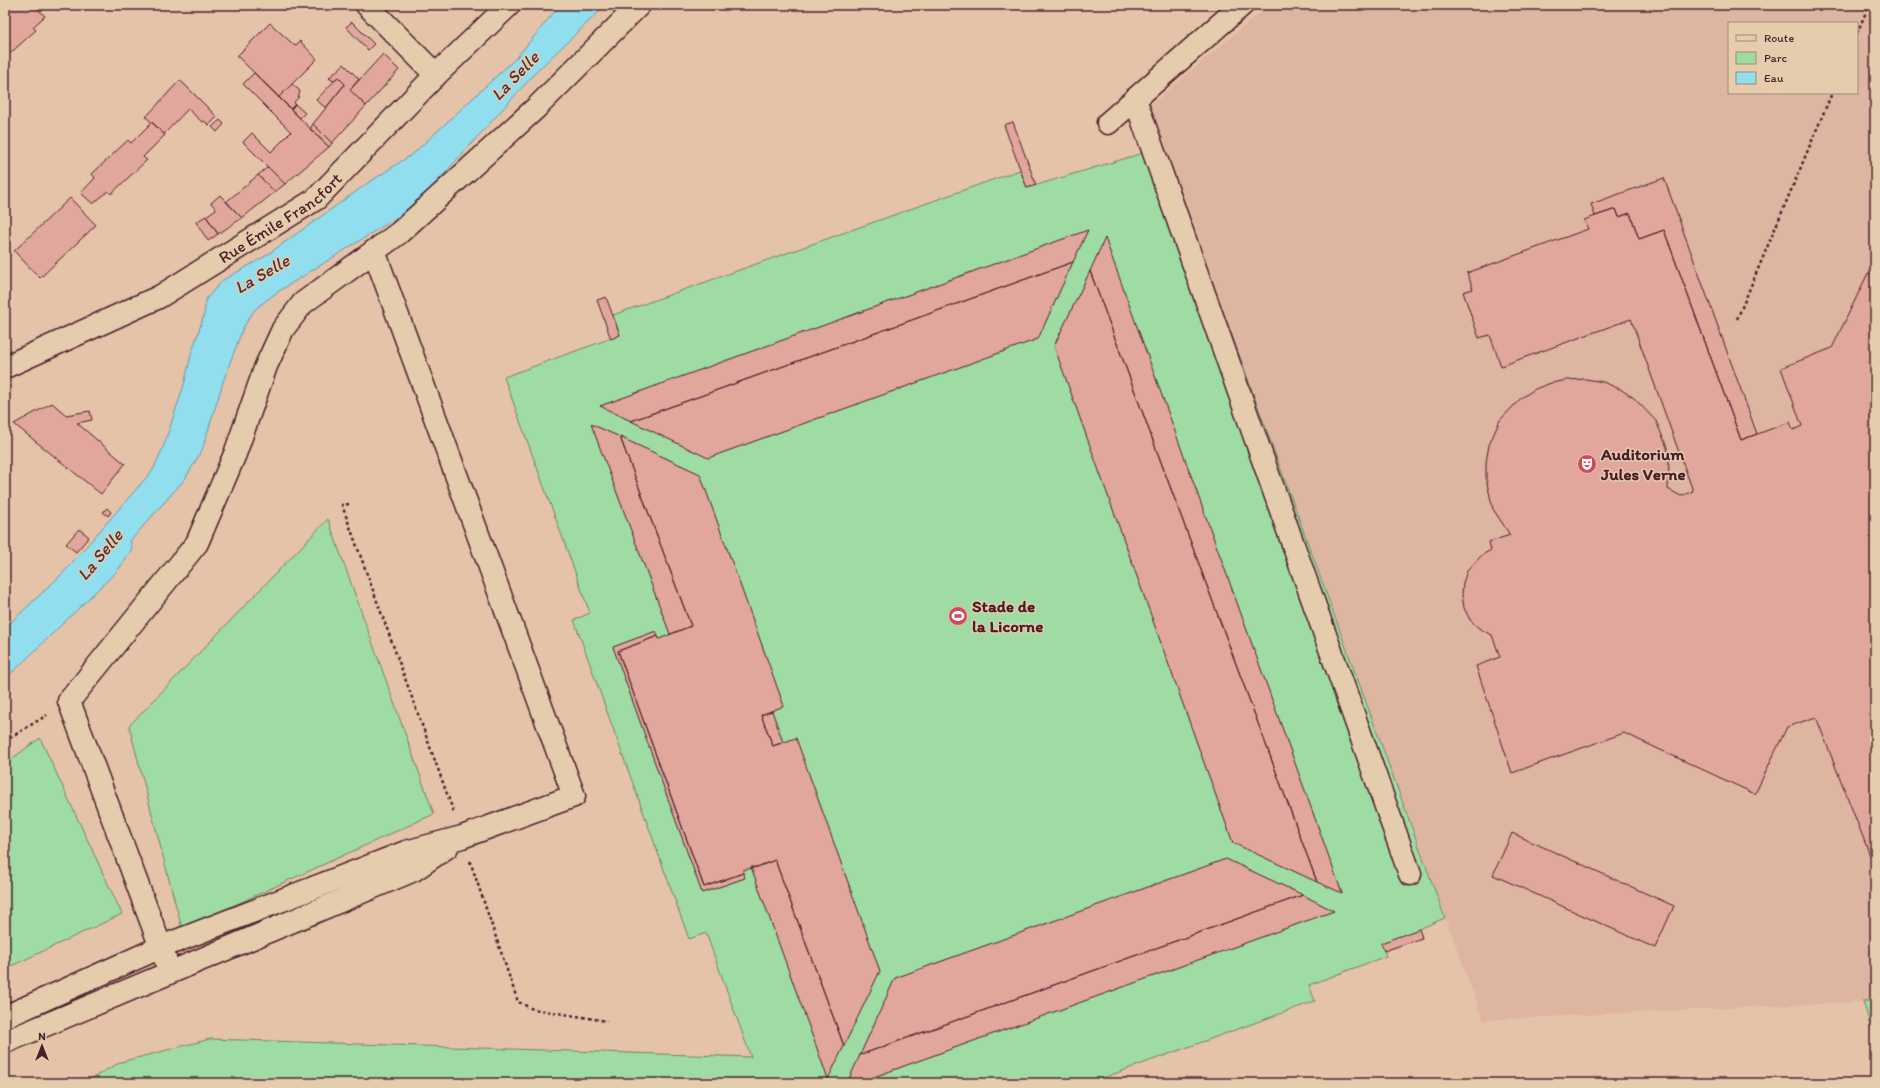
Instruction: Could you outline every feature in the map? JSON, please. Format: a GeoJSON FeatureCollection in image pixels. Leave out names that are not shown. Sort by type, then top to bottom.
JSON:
{"type":"FeatureCollection","features":[{"type":"Feature","properties":{"kind":"street"},"geometry":{"type":"LineString","coordinates":[[367,5],[436,75]]}},
{"type":"Feature","properties":{"kind":"street","name":"Rue Émile Francfort"},"geometry":{"type":"LineString","coordinates":[[5,367],[159,297],[316,199],[436,75],[509,5]]}},
{"type":"Feature","properties":{"kind":"street"},"geometry":{"type":"LineString","coordinates":[[170,972],[69,700],[197,543],[235,454],[266,366],[283,329],[303,303],[399,233],[537,107],[639,5]]}},
{"type":"Feature","properties":{"kind":"street"},"geometry":{"type":"LineString","coordinates":[[1108,123],[1242,5]]}},
{"type":"Feature","properties":{"kind":"street"},"geometry":{"type":"LineString","coordinates":[[1135,99],[1410,874]]}},
{"type":"Feature","properties":{"kind":"street"},"geometry":{"type":"LineString","coordinates":[[5,1017],[161,947],[406,852],[465,835],[574,796],[374,251]]}},
{"type":"Feature","properties":{"kind":"street"},"geometry":{"type":"LineString","coordinates":[[5,1042],[414,870],[465,835]]}},
{"type":"Feature","properties":{"kind":"path"},"geometry":{"type":"LineString","coordinates":[[1858,31],[1869,5]]}},
{"type":"Feature","properties":{"kind":"path"},"geometry":{"type":"LineString","coordinates":[[1737,319],[1832,94]]}},
{"type":"Feature","properties":{"kind":"path"},"geometry":{"type":"LineString","coordinates":[[349,504],[342,505],[465,835],[518,1002],[533,1009],[607,1020]]}},
{"type":"Feature","properties":{"kind":"path"},"geometry":{"type":"LineString","coordinates":[[5,741],[69,700]]}},
{"type":"Feature","properties":{"kind":"shaded area"},"geometry":{"type":"Polygon","coordinates":[[[1269,5],[1875,5],[1875,1001],[1483,1020],[1149,106],[1269,5]]]}},
{"type":"Feature","properties":{"kind":"green space","name":"Stade de la Licorne"},"geometry":{"type":"Polygon","coordinates":[[[1163,147],[1445,918],[1419,929],[1422,938],[1384,951],[1386,956],[1309,985],[1315,1001],[1089,1083],[83,1083],[121,1062],[210,1039],[751,1057],[706,933],[689,939],[574,620],[590,613],[504,377],[620,335],[613,315],[1020,170],[1027,188],[1163,147]]]}},
{"type":"Feature","properties":{"kind":"green space"},"geometry":{"type":"Polygon","coordinates":[[[328,519],[434,814],[182,929],[129,726],[328,519]]]}},
{"type":"Feature","properties":{"kind":"green space"},"geometry":{"type":"Polygon","coordinates":[[[40,738],[122,914],[5,969],[5,764],[40,738]]]}},
{"type":"Feature","properties":{"kind":"green space"},"geometry":{"type":"Polygon","coordinates":[[[1863,1001],[1875,1001],[1875,1041],[1863,1001]]]}},
{"type":"Feature","properties":{"kind":"water","name":"La Selle"},"geometry":{"type":"Polygon","coordinates":[[[560,5],[606,5],[537,71],[415,206],[276,293],[255,309],[243,328],[225,376],[202,450],[185,479],[130,541],[132,549],[119,569],[5,678],[5,628],[64,572],[153,470],[164,445],[184,385],[191,355],[204,315],[206,299],[223,280],[264,257],[368,183],[414,153],[517,57],[560,5]]]}},
{"type":"Feature","properties":{"kind":"building"},"geometry":{"type":"Polygon","coordinates":[[[9,5],[33,5],[45,16],[33,27],[36,30],[5,58],[5,8],[9,5]]]}},
{"type":"Feature","properties":{"kind":"building"},"geometry":{"type":"Polygon","coordinates":[[[352,22],[374,44],[368,50],[346,27],[352,22]]]}},
{"type":"Feature","properties":{"kind":"building"},"geometry":{"type":"Polygon","coordinates":[[[270,23],[295,46],[300,41],[317,59],[279,97],[237,56],[270,23]]]}},
{"type":"Feature","properties":{"kind":"building"},"geometry":{"type":"Polygon","coordinates":[[[383,54],[399,70],[366,106],[350,90],[383,54]]]}},
{"type":"Feature","properties":{"kind":"building"},"geometry":{"type":"Polygon","coordinates":[[[344,64],[359,79],[350,90],[366,106],[332,143],[313,124],[345,84],[338,77],[333,81],[329,78],[344,64]]]}},
{"type":"Feature","properties":{"kind":"building"},"geometry":{"type":"Polygon","coordinates":[[[254,73],[329,147],[285,184],[243,142],[252,133],[271,152],[291,132],[243,84],[254,73]]]}},
{"type":"Feature","properties":{"kind":"building"},"geometry":{"type":"Polygon","coordinates":[[[338,77],[345,84],[326,108],[316,100],[338,77]]]}},
{"type":"Feature","properties":{"kind":"building"},"geometry":{"type":"Polygon","coordinates":[[[180,80],[217,117],[209,125],[204,121],[202,122],[188,109],[164,134],[146,117],[180,80]]]}},
{"type":"Feature","properties":{"kind":"building"},"geometry":{"type":"Polygon","coordinates":[[[292,84],[300,91],[298,98],[294,102],[295,104],[291,109],[279,97],[292,84]]]}},
{"type":"Feature","properties":{"kind":"building"},"geometry":{"type":"Polygon","coordinates":[[[295,104],[305,113],[300,118],[291,109],[295,104]]]}},
{"type":"Feature","properties":{"kind":"building"},"geometry":{"type":"Polygon","coordinates":[[[220,120],[224,124],[217,132],[212,127],[220,120]]]}},
{"type":"Feature","properties":{"kind":"building"},"geometry":{"type":"Polygon","coordinates":[[[152,122],[165,135],[143,157],[147,160],[111,194],[108,191],[93,204],[81,193],[95,178],[92,174],[128,140],[131,143],[152,122]]]}},
{"type":"Feature","properties":{"kind":"building"},"geometry":{"type":"Polygon","coordinates":[[[1013,122],[1036,185],[1027,188],[1004,125],[1013,122]]]}},
{"type":"Feature","properties":{"kind":"building"},"geometry":{"type":"Polygon","coordinates":[[[313,124],[332,143],[329,147],[310,129],[313,124]]]}},
{"type":"Feature","properties":{"kind":"building"},"geometry":{"type":"Polygon","coordinates":[[[268,167],[285,184],[275,192],[258,175],[268,167]]]}},
{"type":"Feature","properties":{"kind":"building"},"geometry":{"type":"Polygon","coordinates":[[[258,175],[275,192],[242,218],[226,202],[258,175]]]}},
{"type":"Feature","properties":{"kind":"building"},"geometry":{"type":"Polygon","coordinates":[[[1664,178],[1757,434],[1741,440],[1664,230],[1639,239],[1630,213],[1619,217],[1616,209],[1595,216],[1591,204],[1664,178]]]}},
{"type":"Feature","properties":{"kind":"building"},"geometry":{"type":"Polygon","coordinates":[[[220,195],[242,218],[218,234],[206,216],[216,209],[211,203],[220,195]]]}},
{"type":"Feature","properties":{"kind":"building"},"geometry":{"type":"Polygon","coordinates":[[[70,198],[96,225],[40,278],[14,251],[70,198]]]}},
{"type":"Feature","properties":{"kind":"building"},"geometry":{"type":"Polygon","coordinates":[[[1616,209],[1619,217],[1630,213],[1639,239],[1664,230],[1741,440],[1790,422],[1793,430],[1802,426],[1781,368],[1832,348],[1868,273],[1875,276],[1875,868],[1816,717],[1787,727],[1755,794],[1624,733],[1512,773],[1476,666],[1500,657],[1492,635],[1480,629],[1470,620],[1464,608],[1462,595],[1463,583],[1467,571],[1482,555],[1491,550],[1489,542],[1510,535],[1493,509],[1486,479],[1486,462],[1489,445],[1500,420],[1521,398],[1535,389],[1551,383],[1586,379],[1603,382],[1620,389],[1634,398],[1656,421],[1667,447],[1669,461],[1668,489],[1681,496],[1693,491],[1631,319],[1501,366],[1490,335],[1479,338],[1463,292],[1473,289],[1467,273],[1588,229],[1584,220],[1616,209]]]}},
{"type":"Feature","properties":{"kind":"building"},"geometry":{"type":"Polygon","coordinates":[[[206,216],[218,234],[208,241],[196,222],[206,216]]]}},
{"type":"Feature","properties":{"kind":"building"},"geometry":{"type":"Polygon","coordinates":[[[1088,230],[1073,262],[631,421],[600,406],[1088,230]]]}},
{"type":"Feature","properties":{"kind":"building"},"geometry":{"type":"Polygon","coordinates":[[[1105,238],[1342,893],[1317,882],[1090,271],[1105,238]]]}},
{"type":"Feature","properties":{"kind":"building"},"geometry":{"type":"Polygon","coordinates":[[[1073,262],[1038,339],[708,458],[631,421],[1073,262]]]}},
{"type":"Feature","properties":{"kind":"building"},"geometry":{"type":"Polygon","coordinates":[[[1090,271],[1317,882],[1233,843],[1054,346],[1090,271]]]}},
{"type":"Feature","properties":{"kind":"building"},"geometry":{"type":"Polygon","coordinates":[[[606,297],[620,335],[611,339],[597,300],[606,297]]]}},
{"type":"Feature","properties":{"kind":"building"},"geometry":{"type":"Polygon","coordinates":[[[52,403],[66,415],[90,411],[92,420],[77,423],[125,464],[101,494],[14,424],[52,403]]]}},
{"type":"Feature","properties":{"kind":"building"},"geometry":{"type":"Polygon","coordinates":[[[591,424],[620,437],[691,626],[670,634],[591,424]]]}},
{"type":"Feature","properties":{"kind":"building"},"geometry":{"type":"Polygon","coordinates":[[[620,437],[700,474],[784,706],[761,715],[773,746],[796,738],[880,971],[844,1046],[775,860],[757,867],[743,870],[743,873],[704,887],[618,651],[658,636],[659,639],[691,626],[620,437]]]}},
{"type":"Feature","properties":{"kind":"building"},"geometry":{"type":"Polygon","coordinates":[[[107,508],[111,512],[108,516],[103,512],[107,508]]]}},
{"type":"Feature","properties":{"kind":"building"},"geometry":{"type":"Polygon","coordinates":[[[79,529],[89,537],[76,552],[66,544],[79,529]]]}},
{"type":"Feature","properties":{"kind":"building"},"geometry":{"type":"Polygon","coordinates":[[[656,631],[658,636],[618,651],[704,887],[743,873],[745,878],[702,893],[613,647],[656,631]]]}},
{"type":"Feature","properties":{"kind":"building"},"geometry":{"type":"Polygon","coordinates":[[[772,711],[783,742],[773,746],[761,715],[772,711]]]}},
{"type":"Feature","properties":{"kind":"building"},"geometry":{"type":"Polygon","coordinates":[[[1512,833],[1674,906],[1655,948],[1493,875],[1512,833]]]}},
{"type":"Feature","properties":{"kind":"building"},"geometry":{"type":"Polygon","coordinates":[[[1226,859],[1303,895],[860,1055],[895,978],[1226,859]]]}},
{"type":"Feature","properties":{"kind":"building"},"geometry":{"type":"Polygon","coordinates":[[[775,860],[844,1046],[828,1079],[751,867],[757,867],[775,860]]]}},
{"type":"Feature","properties":{"kind":"building"},"geometry":{"type":"Polygon","coordinates":[[[1303,895],[1334,911],[857,1083],[847,1083],[860,1055],[1303,895]]]}},
{"type":"Feature","properties":{"kind":"building"},"geometry":{"type":"Polygon","coordinates":[[[1419,929],[1422,938],[1384,951],[1381,943],[1419,929]]]}},
{"type":"Feature","properties":{"kind":"place","name":"Auditorium Jules Verne"},"geometry":{"type":"Point","coordinates":[1587,464]}},
{"type":"Feature","properties":{"kind":"place","name":"Stade de la Licorne"},"geometry":{"type":"Point","coordinates":[958,616]}}]}
